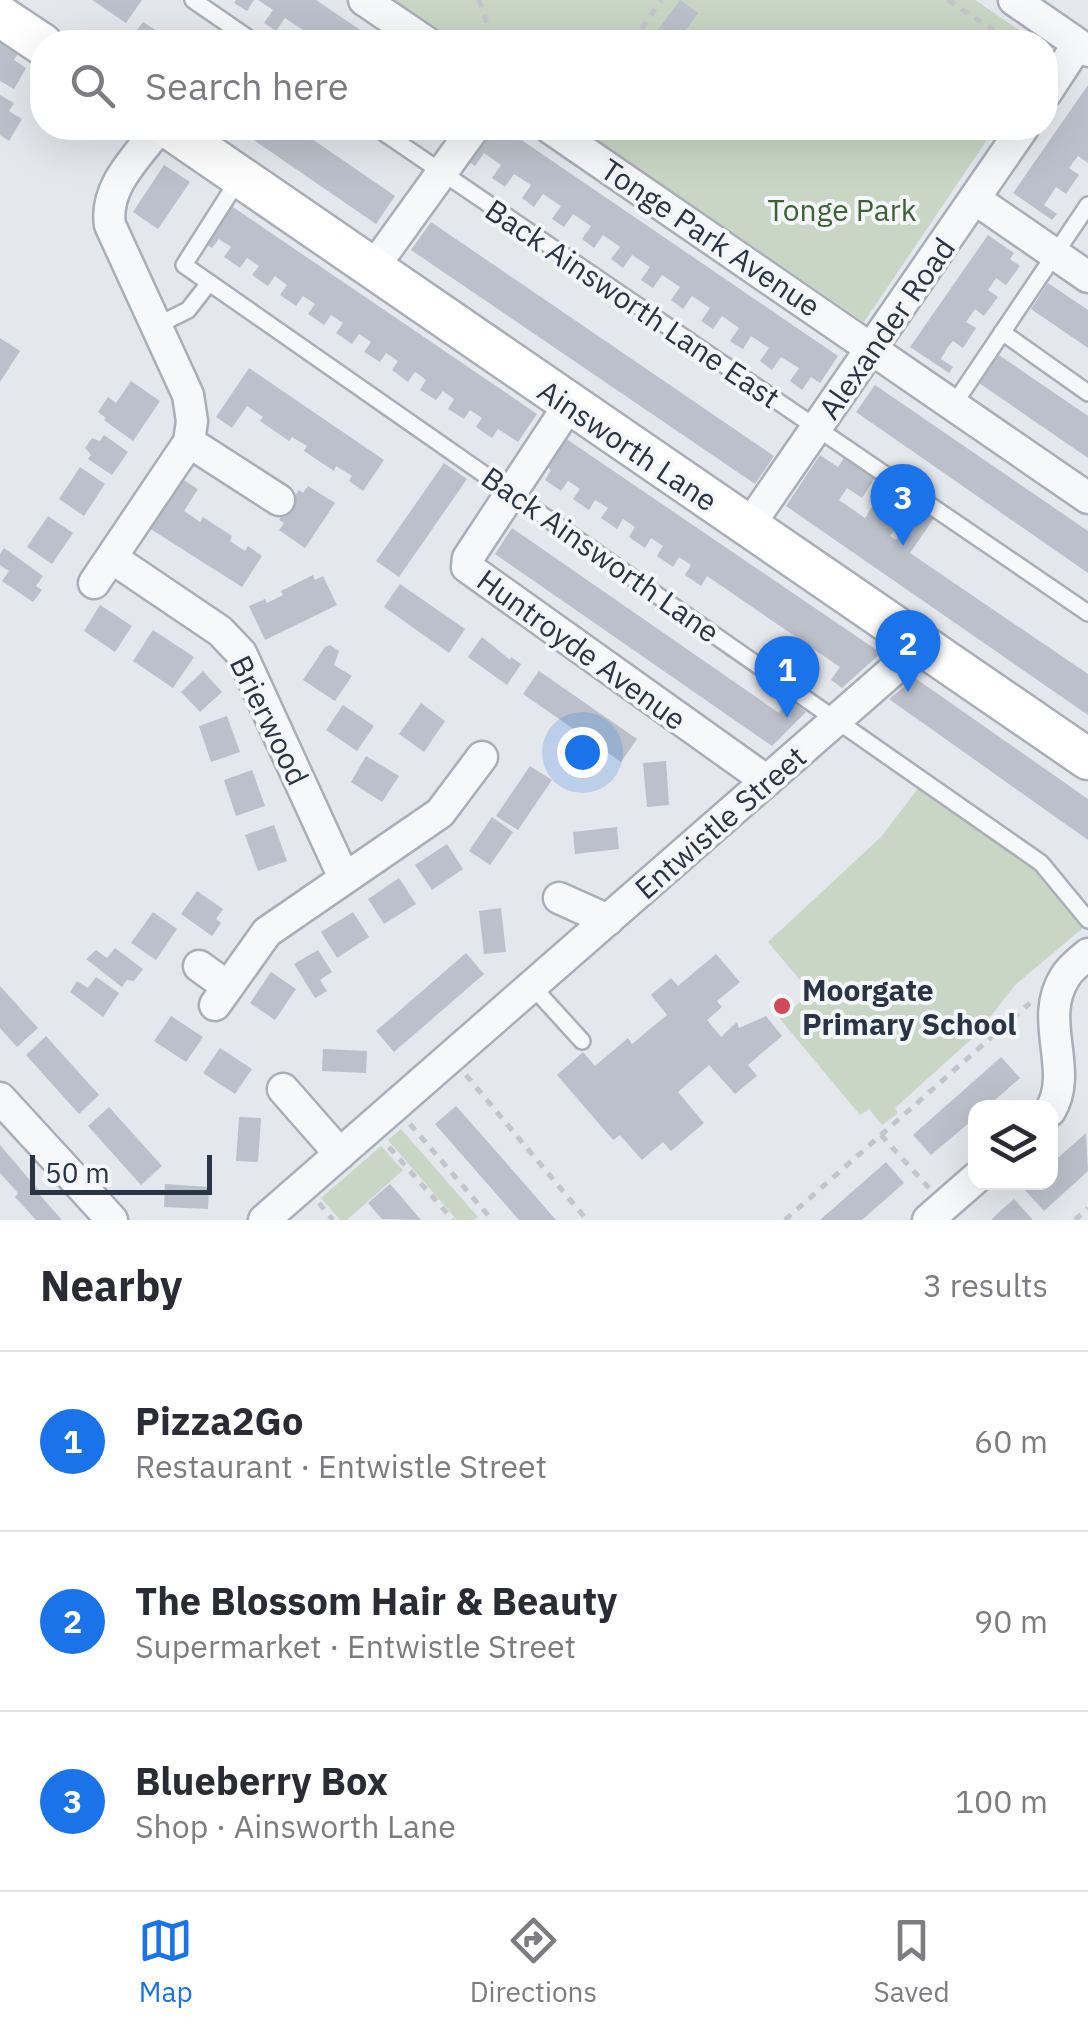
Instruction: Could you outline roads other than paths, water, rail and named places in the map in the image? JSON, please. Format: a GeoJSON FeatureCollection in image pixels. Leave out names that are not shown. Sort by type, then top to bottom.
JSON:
{"type":"FeatureCollection","features":[{"type":"Feature","properties":{"kind":"main road"},"geometry":{"type":"LineString","coordinates":[[0,16],[30,36]]}},
{"type":"Feature","properties":{"kind":"main road","name":"Ainsworth Lane"},"geometry":{"type":"LineString","coordinates":[[186,140],[1088,760]]}},
{"type":"Feature","properties":{"kind":"street"},"geometry":{"type":"LineString","coordinates":[[364,0],[408,30]]}},
{"type":"Feature","properties":{"kind":"street"},"geometry":{"type":"LineString","coordinates":[[1014,0],[1057,30]]}},
{"type":"Feature","properties":{"kind":"street"},"geometry":{"type":"LineString","coordinates":[[1058,31],[1083,48],[1058,78]]}},
{"type":"Feature","properties":{"kind":"street"},"geometry":{"type":"LineString","coordinates":[[94,583],[189,442],[192,421],[188,395],[110,225],[110,194],[149,140]]}},
{"type":"Feature","properties":{"kind":"street"},"geometry":{"type":"LineString","coordinates":[[373,268],[465,140]]}},
{"type":"Feature","properties":{"kind":"street","name":"Tonge Park Avenue"},"geometry":{"type":"LineString","coordinates":[[568,140],[1088,498]]}},
{"type":"Feature","properties":{"kind":"street","name":"Alexander Road"},"geometry":{"type":"LineString","coordinates":[[748,528],[1015,140]]}},
{"type":"Feature","properties":{"kind":"street"},"geometry":{"type":"LineString","coordinates":[[975,199],[1088,277]]}},
{"type":"Feature","properties":{"kind":"street","name":"Huntroyde Avenue"},"geometry":{"type":"LineString","coordinates":[[569,405],[468,558],[467,566],[768,780]]}},
{"type":"Feature","properties":{"kind":"street"},"geometry":{"type":"LineString","coordinates":[[189,442],[279,500]]}},
{"type":"Feature","properties":{"kind":"street","name":"Brierwood"},"geometry":{"type":"LineString","coordinates":[[112,558],[220,631],[242,653],[344,878]]}},
{"type":"Feature","properties":{"kind":"street","name":"Entwistle Street"},"geometry":{"type":"LineString","coordinates":[[264,1220],[922,645]]}},
{"type":"Feature","properties":{"kind":"street"},"geometry":{"type":"LineString","coordinates":[[199,966],[222,996],[266,932],[440,813],[450,782],[482,756]]}},
{"type":"Feature","properties":{"kind":"street","name":"Entwistle Street"},"geometry":{"type":"LineString","coordinates":[[559,898],[608,920]]}},
{"type":"Feature","properties":{"kind":"street"},"geometry":{"type":"LineString","coordinates":[[1055,1100],[1059,1090],[1053,1030],[1055,1003],[1066,975],[1088,954]]}},
{"type":"Feature","properties":{"kind":"street"},"geometry":{"type":"LineString","coordinates":[[283,1089],[340,1154]]}},
{"type":"Feature","properties":{"kind":"street"},"geometry":{"type":"LineString","coordinates":[[0,1098],[112,1220]]}},
{"type":"Feature","properties":{"kind":"street"},"geometry":{"type":"LineString","coordinates":[[933,1204],[968,1183]]}},
{"type":"Feature","properties":{"kind":"lane"},"geometry":{"type":"LineString","coordinates":[[193,0],[237,30]]}},
{"type":"Feature","properties":{"kind":"lane","name":"Back Ainsworth Lane East"},"geometry":{"type":"LineString","coordinates":[[395,140],[1088,612]]}},
{"type":"Feature","properties":{"kind":"lane"},"geometry":{"type":"LineString","coordinates":[[156,326],[188,310],[209,283],[184,265],[240,177]]}},
{"type":"Feature","properties":{"kind":"lane"},"geometry":{"type":"LineString","coordinates":[[954,404],[1088,205]]}},
{"type":"Feature","properties":{"kind":"lane","name":"Back Ainsworth Lane"},"geometry":{"type":"LineString","coordinates":[[209,283],[1041,863],[1088,920]]}},
{"type":"Feature","properties":{"kind":"lane"},"geometry":{"type":"LineString","coordinates":[[1002,332],[1088,393]]}},
{"type":"Feature","properties":{"kind":"lane"},"geometry":{"type":"LineString","coordinates":[[532,986],[582,1041]]}},
{"type":"Feature","properties":{"kind":"place","name":"Blueberry Box"},"geometry":{"type":"Point","coordinates":[903,546]}},
{"type":"Feature","properties":{"kind":"place","name":"The Blossom Hair & Beauty"},"geometry":{"type":"Point","coordinates":[908,692]}},
{"type":"Feature","properties":{"kind":"place","name":"Pizza2Go"},"geometry":{"type":"Point","coordinates":[787,718]}},
{"type":"Feature","properties":{"kind":"place","name":"Moorgate Primary School"},"geometry":{"type":"Point","coordinates":[782,1006]}},
{"type":"Feature","properties":{"kind":"park label","name":"Tonge Park"},"geometry":{"type":"Point","coordinates":[842,209]}}]}
